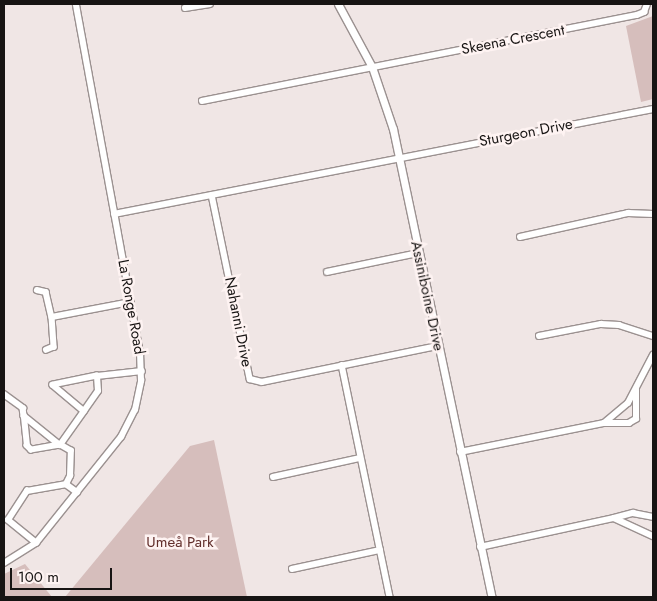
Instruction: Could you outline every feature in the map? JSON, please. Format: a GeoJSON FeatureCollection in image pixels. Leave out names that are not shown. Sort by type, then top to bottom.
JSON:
{"type":"FeatureCollection","features":[{"type":"Feature","properties":{"kind":"street","name":"La Ronge Road"},"geometry":{"type":"LineString","coordinates":[[4,564],[36,543],[120,437],[131,418],[142,371],[76,4]]}},
{"type":"Feature","properties":{"kind":"street"},"geometry":{"type":"LineString","coordinates":[[186,8],[210,4]]}},
{"type":"Feature","properties":{"kind":"street","name":"Assiniboine Drive"},"geometry":{"type":"LineString","coordinates":[[338,4],[372,68],[399,158],[437,346],[492,597]]}},
{"type":"Feature","properties":{"kind":"street","name":"Skeena Crescent"},"geometry":{"type":"LineString","coordinates":[[202,101],[637,15],[644,12],[647,4]]}},
{"type":"Feature","properties":{"kind":"street","name":"Sturgeon Drive"},"geometry":{"type":"LineString","coordinates":[[399,158],[653,109]]}},
{"type":"Feature","properties":{"kind":"street"},"geometry":{"type":"LineString","coordinates":[[114,214],[399,158]]}},
{"type":"Feature","properties":{"kind":"street","name":"Nahanni Drive"},"geometry":{"type":"LineString","coordinates":[[212,195],[250,379],[262,382],[437,346]]}},
{"type":"Feature","properties":{"kind":"street"},"geometry":{"type":"LineString","coordinates":[[520,236],[628,213],[653,214]]}},
{"type":"Feature","properties":{"kind":"street"},"geometry":{"type":"LineString","coordinates":[[327,272],[418,252]]}},
{"type":"Feature","properties":{"kind":"street"},"geometry":{"type":"LineString","coordinates":[[37,290],[46,292],[52,317],[54,347],[47,350]]}},
{"type":"Feature","properties":{"kind":"street"},"geometry":{"type":"LineString","coordinates":[[52,317],[131,302]]}},
{"type":"Feature","properties":{"kind":"street"},"geometry":{"type":"LineString","coordinates":[[539,336],[601,324],[619,324],[653,336]]}},
{"type":"Feature","properties":{"kind":"street"},"geometry":{"type":"LineString","coordinates":[[604,423],[628,403],[653,355]]}},
{"type":"Feature","properties":{"kind":"street"},"geometry":{"type":"LineString","coordinates":[[342,365],[390,597]]}},
{"type":"Feature","properties":{"kind":"street"},"geometry":{"type":"LineString","coordinates":[[84,411],[53,385],[97,376],[142,371]]}},
{"type":"Feature","properties":{"kind":"street"},"geometry":{"type":"LineString","coordinates":[[4,394],[23,408],[26,446],[31,450],[60,445],[98,391],[97,376]]}},
{"type":"Feature","properties":{"kind":"street"},"geometry":{"type":"LineString","coordinates":[[460,452],[604,423],[628,423],[636,419],[636,389]]}},
{"type":"Feature","properties":{"kind":"street"},"geometry":{"type":"LineString","coordinates":[[24,416],[70,451],[70,476],[66,484]]}},
{"type":"Feature","properties":{"kind":"street"},"geometry":{"type":"LineString","coordinates":[[273,477],[360,458]]}},
{"type":"Feature","properties":{"kind":"street"},"geometry":{"type":"LineString","coordinates":[[36,543],[8,520],[27,491],[66,484],[77,492]]}},
{"type":"Feature","properties":{"kind":"street"},"geometry":{"type":"LineString","coordinates":[[480,547],[633,513],[653,517]]}},
{"type":"Feature","properties":{"kind":"street"},"geometry":{"type":"LineString","coordinates":[[614,518],[653,536]]}},
{"type":"Feature","properties":{"kind":"street"},"geometry":{"type":"LineString","coordinates":[[292,569],[380,550]]}},
{"type":"Feature","properties":{"kind":"green space"},"geometry":{"type":"Polygon","coordinates":[[[653,16],[653,99],[641,102],[626,26],[653,16]]]}},
{"type":"Feature","properties":{"kind":"green space","name":"Umeå Park"},"geometry":{"type":"Polygon","coordinates":[[[214,440],[247,597],[65,597],[190,446],[214,440]]]}},
{"type":"Feature","properties":{"kind":"green space"},"geometry":{"type":"Polygon","coordinates":[[[25,564],[52,597],[4,597],[4,574],[25,564]]]}}]}
